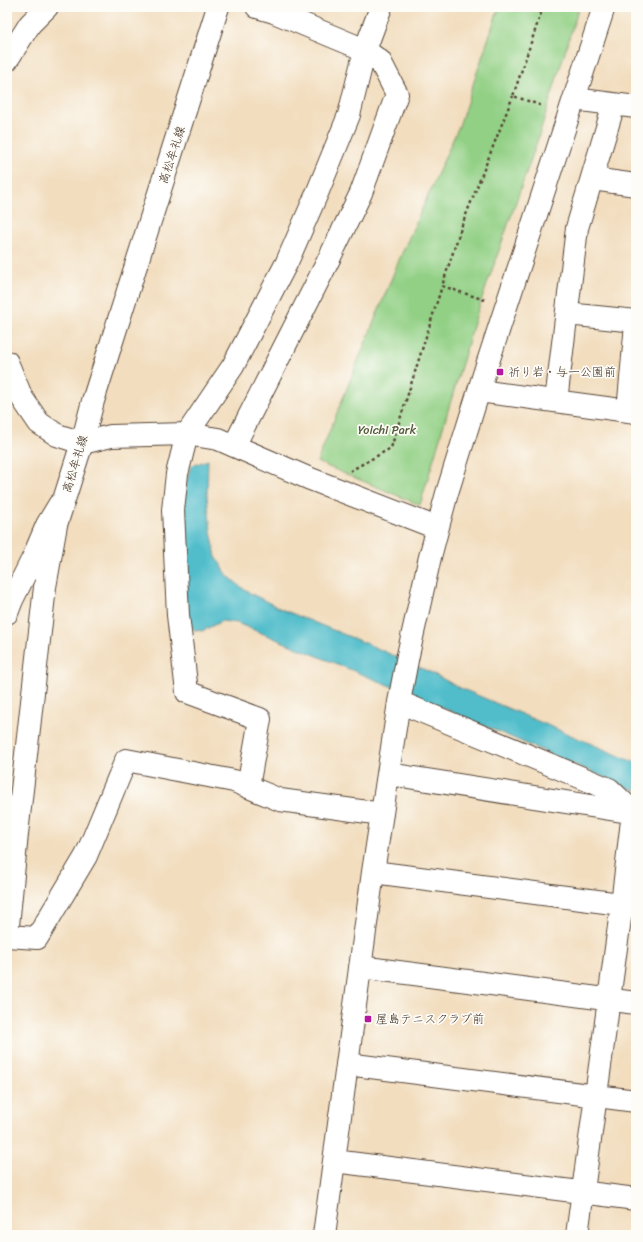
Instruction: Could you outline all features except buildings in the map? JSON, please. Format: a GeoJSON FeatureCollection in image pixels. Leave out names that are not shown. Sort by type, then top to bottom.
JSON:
{"type":"FeatureCollection","features":[{"type":"Feature","properties":{"kind":"street"},"geometry":{"type":"LineString","coordinates":[[7,60],[30,24],[47,7]]}},
{"type":"Feature","properties":{"kind":"street","name":"高松牟礼線"},"geometry":{"type":"LineString","coordinates":[[7,936],[12,832],[45,587],[56,526],[82,444],[93,401],[218,7]]}},
{"type":"Feature","properties":{"kind":"street"},"geometry":{"type":"LineString","coordinates":[[234,446],[326,267],[360,193],[397,94],[380,61],[365,50],[274,12],[257,7]]}},
{"type":"Feature","properties":{"kind":"street"},"geometry":{"type":"LineString","coordinates":[[248,787],[260,719],[186,692],[178,615],[173,510],[177,474],[187,434],[233,366],[287,262],[349,115],[365,50],[381,7]]}},
{"type":"Feature","properties":{"kind":"street"},"geometry":{"type":"LineString","coordinates":[[324,1235],[373,872],[408,655],[437,528],[447,493],[604,7]]}},
{"type":"Feature","properties":{"kind":"street"},"geometry":{"type":"LineString","coordinates":[[574,98],[636,107]]}},
{"type":"Feature","properties":{"kind":"street"},"geometry":{"type":"LineString","coordinates":[[556,401],[577,228],[614,104]]}},
{"type":"Feature","properties":{"kind":"street"},"geometry":{"type":"LineString","coordinates":[[592,179],[636,185]]}},
{"type":"Feature","properties":{"kind":"street"},"geometry":{"type":"LineString","coordinates":[[479,391],[632,411],[636,323],[567,314]]}},
{"type":"Feature","properties":{"kind":"street"},"geometry":{"type":"LineString","coordinates":[[7,362],[22,398],[39,423],[57,435],[82,444],[111,436],[187,434],[218,439],[308,478],[437,528]]}},
{"type":"Feature","properties":{"kind":"street"},"geometry":{"type":"LineString","coordinates":[[7,613],[47,525],[65,496]]}},
{"type":"Feature","properties":{"kind":"street"},"geometry":{"type":"LineString","coordinates":[[400,698],[609,789],[634,812]]}},
{"type":"Feature","properties":{"kind":"street"},"geometry":{"type":"LineString","coordinates":[[7,936],[37,938],[86,856],[126,760],[234,781],[280,800],[382,814]]}},
{"type":"Feature","properties":{"kind":"street"},"geometry":{"type":"LineString","coordinates":[[389,774],[634,812]]}},
{"type":"Feature","properties":{"kind":"street"},"geometry":{"type":"LineString","coordinates":[[577,1235],[609,999],[629,905],[634,812]]}},
{"type":"Feature","properties":{"kind":"street"},"geometry":{"type":"LineString","coordinates":[[373,872],[629,905]]}},
{"type":"Feature","properties":{"kind":"street"},"geometry":{"type":"LineString","coordinates":[[360,967],[636,1003]]}},
{"type":"Feature","properties":{"kind":"street"},"geometry":{"type":"LineString","coordinates":[[347,1064],[636,1101]]}},
{"type":"Feature","properties":{"kind":"street"},"geometry":{"type":"LineString","coordinates":[[334,1161],[636,1199]]}},
{"type":"Feature","properties":{"kind":"path"},"geometry":{"type":"LineString","coordinates":[[346,474],[391,448],[462,225],[513,96],[542,7]]}},
{"type":"Feature","properties":{"kind":"path"},"geometry":{"type":"LineString","coordinates":[[513,96],[543,106]]}},
{"type":"Feature","properties":{"kind":"path"},"geometry":{"type":"LineString","coordinates":[[442,286],[485,300]]}},
{"type":"Feature","properties":{"kind":"green space","name":"Yoichi Park"},"geometry":{"type":"Polygon","coordinates":[[[499,7],[579,7],[536,145],[477,313],[420,505],[317,462],[399,260],[459,126],[499,7]]]}},
{"type":"Feature","properties":{"kind":"water"},"geometry":{"type":"Polygon","coordinates":[[[208,460],[207,496],[216,557],[228,576],[246,591],[281,609],[370,645],[432,673],[458,687],[636,763],[636,791],[427,701],[237,623],[222,621],[202,631],[195,630],[187,623],[184,615],[184,490],[191,466],[208,460]]]}},
{"type":"Feature","properties":{"kind":"place","name":"祈り岩・与一公園前"},"geometry":{"type":"Point","coordinates":[500,372]}},
{"type":"Feature","properties":{"kind":"place","name":"屋島テニスクラブ前"},"geometry":{"type":"Point","coordinates":[368,1019]}}]}
